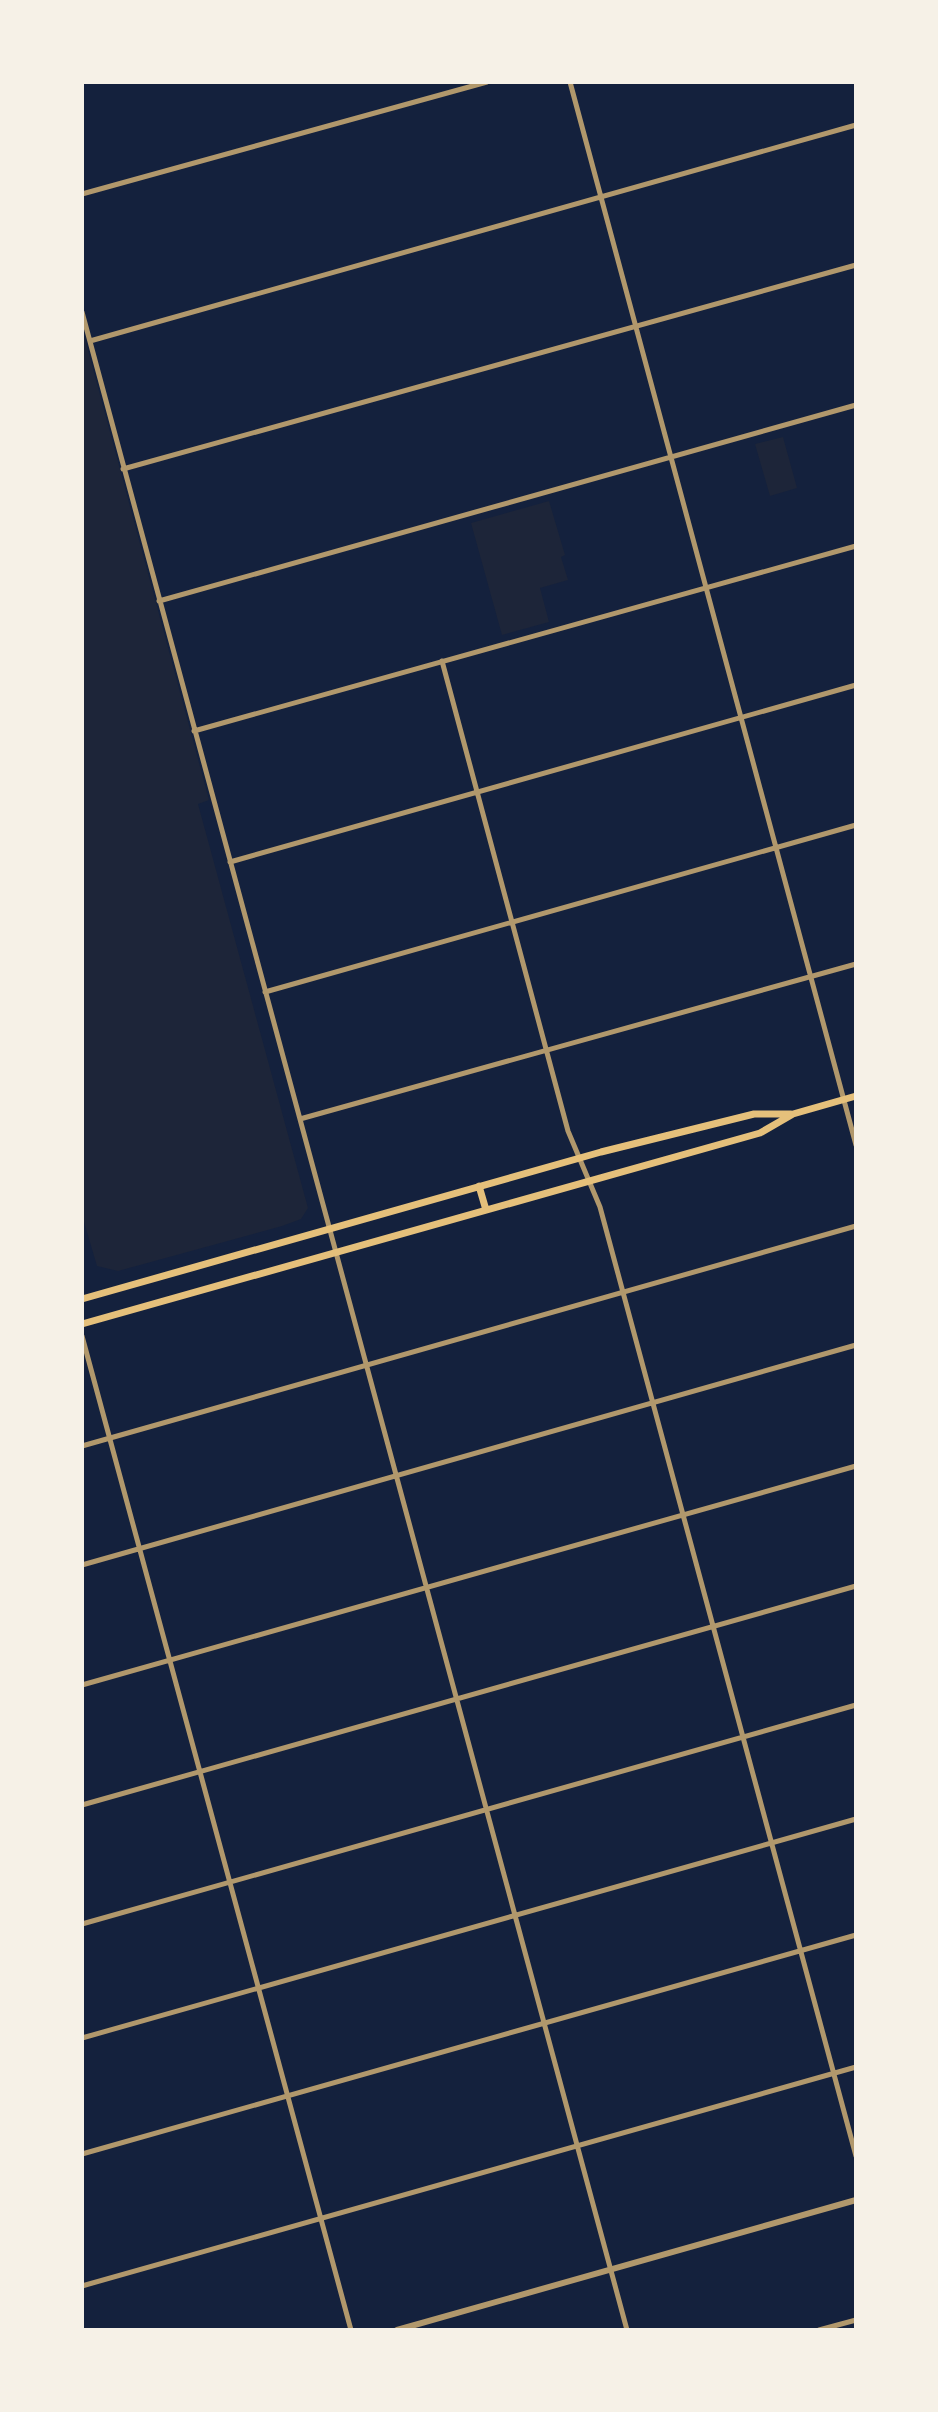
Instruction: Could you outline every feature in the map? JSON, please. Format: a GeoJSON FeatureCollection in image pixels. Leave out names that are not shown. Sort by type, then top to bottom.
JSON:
{"type":"FeatureCollection","features":[{"type":"Feature","properties":{"kind":"main road"},"geometry":{"type":"LineString","coordinates":[[82,1324],[760,1133],[793,1114],[856,1096]]}},
{"type":"Feature","properties":{"kind":"main road"},"geometry":{"type":"LineString","coordinates":[[82,1299],[578,1158],[754,1114],[793,1114]]}},
{"type":"Feature","properties":{"kind":"main road"},"geometry":{"type":"LineString","coordinates":[[479,1186],[486,1210]]}},
{"type":"Feature","properties":{"kind":"street"},"geometry":{"type":"LineString","coordinates":[[82,194],[487,82]]}},
{"type":"Feature","properties":{"kind":"street"},"geometry":{"type":"LineString","coordinates":[[570,82],[856,1145]]}},
{"type":"Feature","properties":{"kind":"street"},"geometry":{"type":"LineString","coordinates":[[90,341],[856,125]]}},
{"type":"Feature","properties":{"kind":"street"},"geometry":{"type":"LineString","coordinates":[[123,469],[856,265]]}},
{"type":"Feature","properties":{"kind":"street"},"geometry":{"type":"LineString","coordinates":[[82,312],[627,2330]]}},
{"type":"Feature","properties":{"kind":"street"},"geometry":{"type":"LineString","coordinates":[[159,601],[856,405]]}},
{"type":"Feature","properties":{"kind":"street"},"geometry":{"type":"LineString","coordinates":[[194,731],[856,546]]}},
{"type":"Feature","properties":{"kind":"street"},"geometry":{"type":"LineString","coordinates":[[442,661],[546,1050],[623,1292],[856,2156]]}},
{"type":"Feature","properties":{"kind":"street"},"geometry":{"type":"LineString","coordinates":[[230,862],[856,685]]}},
{"type":"Feature","properties":{"kind":"street"},"geometry":{"type":"LineString","coordinates":[[265,992],[856,825]]}},
{"type":"Feature","properties":{"kind":"street"},"geometry":{"type":"LineString","coordinates":[[300,1119],[856,964]]}},
{"type":"Feature","properties":{"kind":"street"},"geometry":{"type":"LineString","coordinates":[[82,1446],[856,1226]]}},
{"type":"Feature","properties":{"kind":"street"},"geometry":{"type":"LineString","coordinates":[[82,1336],[351,2330]]}},
{"type":"Feature","properties":{"kind":"street"},"geometry":{"type":"LineString","coordinates":[[82,1565],[856,1345]]}},
{"type":"Feature","properties":{"kind":"street"},"geometry":{"type":"LineString","coordinates":[[82,1685],[856,1466]]}},
{"type":"Feature","properties":{"kind":"street"},"geometry":{"type":"LineString","coordinates":[[82,1805],[856,1586]]}},
{"type":"Feature","properties":{"kind":"street"},"geometry":{"type":"LineString","coordinates":[[82,1924],[856,1705]]}},
{"type":"Feature","properties":{"kind":"street"},"geometry":{"type":"LineString","coordinates":[[82,2038],[856,1819]]}},
{"type":"Feature","properties":{"kind":"street"},"geometry":{"type":"LineString","coordinates":[[82,2154],[856,1935]]}},
{"type":"Feature","properties":{"kind":"street"},"geometry":{"type":"LineString","coordinates":[[82,2286],[856,2067]]}},
{"type":"Feature","properties":{"kind":"street"},"geometry":{"type":"LineString","coordinates":[[397,2330],[856,2200]]}},
{"type":"Feature","properties":{"kind":"street"},"geometry":{"type":"LineString","coordinates":[[819,2330],[856,2320]]}},
{"type":"Feature","properties":{"kind":"shaded area"},"geometry":{"type":"Polygon","coordinates":[[[82,328],[209,800],[198,804],[308,1208],[301,1219],[282,1226],[118,1271],[97,1266],[82,1215],[82,328]]]}},
{"type":"Feature","properties":{"kind":"shaded area"},"geometry":{"type":"Polygon","coordinates":[[[783,437],[797,488],[770,496],[755,444],[783,437]]]}},
{"type":"Feature","properties":{"kind":"shaded area"},"geometry":{"type":"Polygon","coordinates":[[[549,501],[565,555],[561,557],[568,580],[540,588],[549,622],[502,635],[471,523],[549,501]]]}}]}
